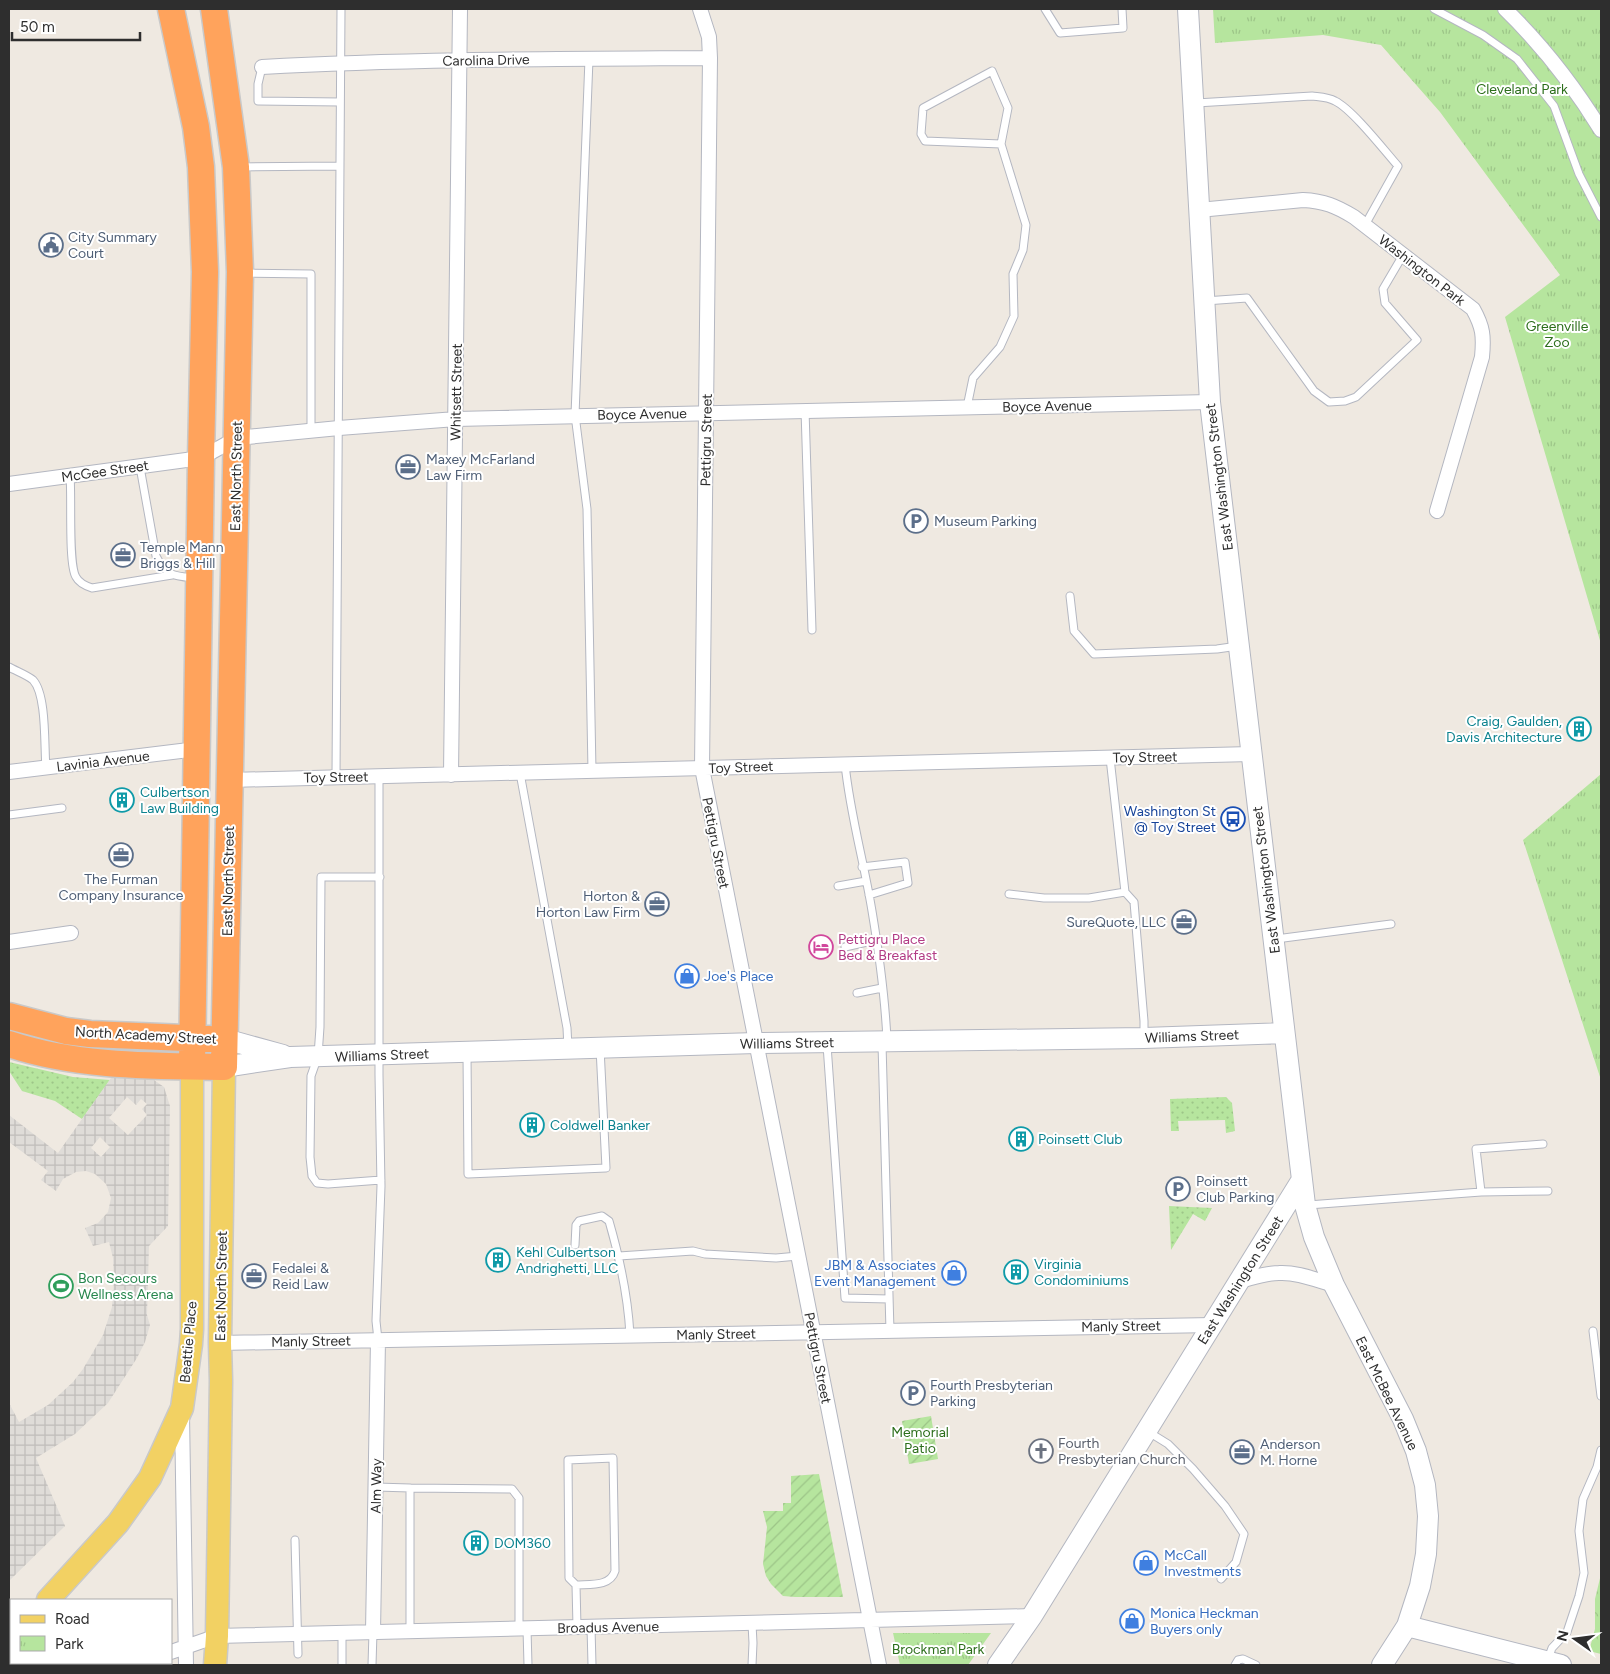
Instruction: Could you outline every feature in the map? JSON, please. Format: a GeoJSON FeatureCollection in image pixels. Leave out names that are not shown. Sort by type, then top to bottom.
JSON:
{"type":"FeatureCollection","features":[{"type":"Feature","properties":{"kind":"highway"},"geometry":{"type":"LineString","coordinates":[[163,9],[182,58]]}},
{"type":"Feature","properties":{"kind":"highway"},"geometry":{"type":"LineString","coordinates":[[171,9],[196,127],[201,167],[205,272],[193,1039]]}},
{"type":"Feature","properties":{"kind":"highway"},"geometry":{"type":"LineString","coordinates":[[214,9],[222,67]]}},
{"type":"Feature","properties":{"kind":"highway"},"geometry":{"type":"LineString","coordinates":[[222,9],[222,67]]}},
{"type":"Feature","properties":{"kind":"highway","name":"East North Street"},"geometry":{"type":"LineString","coordinates":[[222,67],[236,167],[240,272],[224,1067]]}},
{"type":"Feature","properties":{"kind":"highway","name":"North Academy Street"},"geometry":{"type":"LineString","coordinates":[[9,1016],[74,1032],[225,1039]]}},
{"type":"Feature","properties":{"kind":"highway","name":"Beattie Place"},"geometry":{"type":"LineString","coordinates":[[192,1066],[193,1039]]}},
{"type":"Feature","properties":{"kind":"highway","name":"North Academy Street"},"geometry":{"type":"LineString","coordinates":[[9,1044],[42,1054],[84,1061],[117,1064],[224,1067]]}},
{"type":"Feature","properties":{"kind":"main road","name":"Beattie Place"},"geometry":{"type":"LineString","coordinates":[[49,1599],[118,1524],[150,1478],[182,1408],[192,1329],[192,1066]]}},
{"type":"Feature","properties":{"kind":"main road","name":"East North Street"},"geometry":{"type":"LineString","coordinates":[[215,1665],[221,1382],[224,1067]]}},
{"type":"Feature","properties":{"kind":"street","name":"Whitsett Street"},"geometry":{"type":"LineString","coordinates":[[451,775],[460,9]]}},
{"type":"Feature","properties":{"kind":"street","name":"Pettigru Street"},"geometry":{"type":"LineString","coordinates":[[700,9],[709,37],[710,58],[702,768],[879,1665]]}},
{"type":"Feature","properties":{"kind":"street","name":"East Washington Street"},"geometry":{"type":"LineString","coordinates":[[998,1665],[1032,1616],[1301,1181],[1210,402],[1188,9]]}},
{"type":"Feature","properties":{"kind":"street"},"geometry":{"type":"LineString","coordinates":[[1505,9],[1525,28],[1551,59],[1601,130]]}},
{"type":"Feature","properties":{"kind":"street","name":"Carolina Drive"},"geometry":{"type":"LineString","coordinates":[[262,67],[340,63],[710,58]]}},
{"type":"Feature","properties":{"kind":"street","name":"Washington Park"},"geometry":{"type":"LineString","coordinates":[[1199,210],[1303,200],[1336,206],[1404,255],[1473,309],[1484,335],[1482,357],[1437,511]]}},
{"type":"Feature","properties":{"kind":"street","name":"Boyce Avenue"},"geometry":{"type":"LineString","coordinates":[[201,458],[237,438],[456,419],[1210,402]]}},
{"type":"Feature","properties":{"kind":"street","name":"McGee Street"},"geometry":{"type":"LineString","coordinates":[[9,484],[201,458]]}},
{"type":"Feature","properties":{"kind":"street","name":"Lavinia Avenue"},"geometry":{"type":"LineString","coordinates":[[9,772],[197,749]]}},
{"type":"Feature","properties":{"kind":"street","name":"Toy Street"},"geometry":{"type":"LineString","coordinates":[[230,780],[1251,754]]}},
{"type":"Feature","properties":{"kind":"street"},"geometry":{"type":"LineString","coordinates":[[9,942],[70,933]]}},
{"type":"Feature","properties":{"kind":"street","name":"Williams Street"},"geometry":{"type":"LineString","coordinates":[[224,1067],[290,1057],[318,1056],[756,1043],[1144,1038],[1284,1033]]}},
{"type":"Feature","properties":{"kind":"street","name":"Williams Street"},"geometry":{"type":"LineString","coordinates":[[225,1039],[290,1057]]}},
{"type":"Feature","properties":{"kind":"street","name":"East McBee Avenue"},"geometry":{"type":"LineString","coordinates":[[1301,1181],[1305,1205],[1314,1237],[1334,1284],[1403,1419],[1416,1451],[1425,1485],[1428,1516],[1426,1554],[1420,1586],[1407,1626],[1382,1665]]}},
{"type":"Feature","properties":{"kind":"street"},"geometry":{"type":"LineString","coordinates":[[1239,1281],[1279,1272],[1334,1284]]}},
{"type":"Feature","properties":{"kind":"street","name":"Manly Street"},"geometry":{"type":"LineString","coordinates":[[220,1343],[1212,1325]]}},
{"type":"Feature","properties":{"kind":"street","name":"Alm Way"},"geometry":{"type":"LineString","coordinates":[[373,1632],[378,1340]]}},
{"type":"Feature","properties":{"kind":"street"},"geometry":{"type":"LineString","coordinates":[[182,1408],[186,1665]]}},
{"type":"Feature","properties":{"kind":"street","name":"Broadus Avenue"},"geometry":{"type":"LineString","coordinates":[[172,1652],[217,1636],[1032,1616]]}},
{"type":"Feature","properties":{"kind":"street"},"geometry":{"type":"LineString","coordinates":[[1407,1626],[1554,1664]]}},
{"type":"Feature","properties":{"kind":"lane"},"geometry":{"type":"LineString","coordinates":[[336,776],[341,9]]}},
{"type":"Feature","properties":{"kind":"lane"},"geometry":{"type":"LineString","coordinates":[[1045,9],[1060,33],[1122,28],[1122,9]]}},
{"type":"Feature","properties":{"kind":"lane"},"geometry":{"type":"LineString","coordinates":[[1434,9],[1483,35],[1517,59],[1554,106],[1579,174],[1601,217]]}},
{"type":"Feature","properties":{"kind":"lane"},"geometry":{"type":"LineString","coordinates":[[589,59],[575,415],[587,509],[592,770]]}},
{"type":"Feature","properties":{"kind":"lane"},"geometry":{"type":"LineString","coordinates":[[262,67],[258,84],[258,101],[340,102]]}},
{"type":"Feature","properties":{"kind":"lane"},"geometry":{"type":"LineString","coordinates":[[968,407],[973,378],[1000,347],[1014,316],[1013,274],[1023,250],[1026,225],[1001,144],[1008,108],[992,71],[923,108],[921,134],[925,141],[1001,144]]}},
{"type":"Feature","properties":{"kind":"lane"},"geometry":{"type":"LineString","coordinates":[[1193,103],[1312,96],[1327,98],[1347,108],[1398,166],[1364,225]]}},
{"type":"Feature","properties":{"kind":"lane"},"geometry":{"type":"LineString","coordinates":[[236,167],[340,166]]}},
{"type":"Feature","properties":{"kind":"lane"},"geometry":{"type":"LineString","coordinates":[[1205,301],[1247,298],[1314,391],[1329,402],[1344,401],[1356,397],[1417,340],[1385,303],[1383,289],[1404,255]]}},
{"type":"Feature","properties":{"kind":"lane"},"geometry":{"type":"LineString","coordinates":[[240,272],[311,274],[311,431]]}},
{"type":"Feature","properties":{"kind":"lane"},"geometry":{"type":"LineString","coordinates":[[805,410],[812,630]]}},
{"type":"Feature","properties":{"kind":"lane"},"geometry":{"type":"LineString","coordinates":[[140,466],[156,556],[162,568],[172,575]]}},
{"type":"Feature","properties":{"kind":"lane"},"geometry":{"type":"LineString","coordinates":[[70,476],[72,561],[76,577],[84,585],[92,588],[172,575],[199,579]]}},
{"type":"Feature","properties":{"kind":"lane"},"geometry":{"type":"LineString","coordinates":[[1070,596],[1074,631],[1094,654],[1217,649],[1238,646]]}},
{"type":"Feature","properties":{"kind":"lane"},"geometry":{"type":"LineString","coordinates":[[9,667],[32,680],[40,692],[46,768]]}},
{"type":"Feature","properties":{"kind":"lane"},"geometry":{"type":"LineString","coordinates":[[1110,758],[1126,892],[1134,902],[1144,1038]]}},
{"type":"Feature","properties":{"kind":"lane"},"geometry":{"type":"LineString","coordinates":[[844,764],[847,789],[869,895],[882,988],[890,1331]]}},
{"type":"Feature","properties":{"kind":"lane"},"geometry":{"type":"LineString","coordinates":[[520,773],[567,1028],[568,1049]]}},
{"type":"Feature","properties":{"kind":"lane"},"geometry":{"type":"LineString","coordinates":[[378,1340],[376,1321],[380,1253],[381,1180],[379,1055],[380,776]]}},
{"type":"Feature","properties":{"kind":"lane"},"geometry":{"type":"LineString","coordinates":[[9,816],[62,808]]}},
{"type":"Feature","properties":{"kind":"lane"},"geometry":{"type":"LineString","coordinates":[[862,867],[905,862],[908,883],[869,895]]}},
{"type":"Feature","properties":{"kind":"lane"},"geometry":{"type":"LineString","coordinates":[[380,877],[321,877],[318,1056],[311,1076],[310,1157],[312,1176],[317,1183],[328,1184],[381,1180]]}},
{"type":"Feature","properties":{"kind":"lane"},"geometry":{"type":"LineString","coordinates":[[838,886],[866,881]]}},
{"type":"Feature","properties":{"kind":"lane"},"geometry":{"type":"LineString","coordinates":[[1009,894],[1044,898],[1089,898],[1126,892]]}},
{"type":"Feature","properties":{"kind":"lane"},"geometry":{"type":"LineString","coordinates":[[1273,939],[1391,924]]}},
{"type":"Feature","properties":{"kind":"lane"},"geometry":{"type":"LineString","coordinates":[[845,947],[876,940]]}},
{"type":"Feature","properties":{"kind":"lane"},"geometry":{"type":"LineString","coordinates":[[857,993],[882,988]]}},
{"type":"Feature","properties":{"kind":"lane"},"geometry":{"type":"LineString","coordinates":[[827,1042],[845,1298],[889,1299]]}},
{"type":"Feature","properties":{"kind":"lane"},"geometry":{"type":"LineString","coordinates":[[467,1052],[468,1174],[606,1168],[600,1048]]}},
{"type":"Feature","properties":{"kind":"lane"},"geometry":{"type":"LineString","coordinates":[[1481,1192],[1476,1149],[1544,1144]]}},
{"type":"Feature","properties":{"kind":"lane"},"geometry":{"type":"LineString","coordinates":[[1305,1205],[1481,1192],[1548,1191]]}},
{"type":"Feature","properties":{"kind":"lane"},"geometry":{"type":"LineString","coordinates":[[575,1246],[576,1225],[580,1221],[602,1216],[609,1221],[619,1256],[629,1316],[630,1336]]}},
{"type":"Feature","properties":{"kind":"lane"},"geometry":{"type":"LineString","coordinates":[[619,1256],[693,1251],[705,1254],[776,1258],[798,1256]]}},
{"type":"Feature","properties":{"kind":"lane"},"geometry":{"type":"LineString","coordinates":[[1593,1331],[1601,1396]]}},
{"type":"Feature","properties":{"kind":"lane"},"geometry":{"type":"LineString","coordinates":[[1147,1431],[1168,1444],[1192,1469],[1225,1506],[1244,1534],[1236,1562],[1221,1580]]}},
{"type":"Feature","properties":{"kind":"lane"},"geometry":{"type":"LineString","coordinates":[[1554,1664],[1552,1648],[1567,1632],[1579,1596],[1584,1573],[1579,1531],[1583,1499],[1597,1467],[1601,1450]]}},
{"type":"Feature","properties":{"kind":"lane"},"geometry":{"type":"LineString","coordinates":[[576,1585],[605,1582],[613,1577],[615,1571],[612,1458],[568,1460],[569,1578],[576,1585],[577,1628]]}},
{"type":"Feature","properties":{"kind":"lane"},"geometry":{"type":"LineString","coordinates":[[376,1487],[512,1489],[515,1492],[519,1498],[523,1629],[528,1665]]}},
{"type":"Feature","properties":{"kind":"lane"},"geometry":{"type":"LineString","coordinates":[[410,1488],[410,1632]]}},
{"type":"Feature","properties":{"kind":"lane"},"geometry":{"type":"LineString","coordinates":[[295,1540],[298,1654]]}},
{"type":"Feature","properties":{"kind":"lane"},"geometry":{"type":"LineString","coordinates":[[752,1624],[752,1665]]}},
{"type":"Feature","properties":{"kind":"lane"},"geometry":{"type":"LineString","coordinates":[[591,1627],[592,1665]]}},
{"type":"Feature","properties":{"kind":"lane"},"geometry":{"type":"LineString","coordinates":[[372,1665],[373,1632]]}},
{"type":"Feature","properties":{"kind":"lane"},"geometry":{"type":"LineString","coordinates":[[342,1633],[342,1665]]}},
{"type":"Feature","properties":{"kind":"lane"},"geometry":{"type":"LineString","coordinates":[[1235,1665],[1238,1660],[1243,1659],[1256,1665]]}},
{"type":"Feature","properties":{"kind":"green space","name":"Cleveland Park"},"geometry":{"type":"Polygon","coordinates":[[[1213,9],[1601,9],[1601,644],[1505,317],[1560,275],[1440,112],[1381,45],[1323,35],[1215,43],[1213,9]]]}},
{"type":"Feature","properties":{"kind":"green space"},"geometry":{"type":"Polygon","coordinates":[[[1601,774],[1601,1080],[1523,840],[1601,774]]]}},
{"type":"Feature","properties":{"kind":"green space"},"geometry":{"type":"Polygon","coordinates":[[[9,1062],[73,1077],[110,1080],[82,1119],[55,1101],[22,1091],[9,1071],[9,1062]]]}},
{"type":"Feature","properties":{"kind":"green space"},"geometry":{"type":"Polygon","coordinates":[[[1226,1097],[1232,1103],[1235,1131],[1226,1133],[1225,1120],[1178,1121],[1179,1131],[1171,1131],[1170,1099],[1226,1097]]]}},
{"type":"Feature","properties":{"kind":"green space"},"geometry":{"type":"Polygon","coordinates":[[[1169,1206],[1212,1208],[1205,1221],[1193,1214],[1171,1250],[1169,1206]]]}},
{"type":"Feature","properties":{"kind":"green space","name":"Memorial Patio"},"geometry":{"type":"Polygon","coordinates":[[[931,1416],[938,1459],[909,1464],[902,1421],[931,1416]]]}},
{"type":"Feature","properties":{"kind":"green space"},"geometry":{"type":"Polygon","coordinates":[[[819,1474],[843,1597],[783,1596],[766,1576],[763,1564],[767,1527],[763,1511],[783,1511],[783,1503],[791,1503],[791,1476],[819,1474]]]}},
{"type":"Feature","properties":{"kind":"green space"},"geometry":{"type":"Polygon","coordinates":[[[1601,1574],[1601,1654],[1589,1651],[1595,1629],[1595,1599],[1601,1574]]]}},
{"type":"Feature","properties":{"kind":"green space","name":"Brockman Park"},"geometry":{"type":"Polygon","coordinates":[[[893,1633],[991,1633],[968,1665],[900,1665],[893,1633]]]}},
{"type":"Feature","properties":{"kind":"shaded area"},"geometry":{"type":"Polygon","coordinates":[[[113,1075],[154,1080],[164,1087],[170,1106],[168,1226],[149,1246],[147,1315],[150,1325],[145,1342],[108,1403],[75,1434],[36,1458],[65,1526],[9,1581],[9,1403],[19,1422],[48,1405],[73,1382],[103,1335],[112,1307],[113,1258],[109,1242],[93,1246],[85,1228],[98,1223],[108,1212],[111,1198],[106,1184],[95,1174],[86,1171],[76,1172],[63,1179],[56,1191],[41,1180],[48,1171],[9,1142],[9,1115],[58,1153],[113,1075]],[[127,1097],[109,1118],[128,1135],[147,1115],[142,1109],[147,1104],[141,1099],[136,1105],[127,1097]],[[100,1137],[91,1148],[101,1157],[110,1147],[100,1137]]]}},
{"type":"Feature","properties":{"kind":"place","name":"City Summary Court"},"geometry":{"type":"Point","coordinates":[51,245]}},
{"type":"Feature","properties":{"kind":"place","name":"Maxey McFarland Law Firm"},"geometry":{"type":"Point","coordinates":[408,467]}},
{"type":"Feature","properties":{"kind":"place","name":"Museum Parking"},"geometry":{"type":"Point","coordinates":[916,521]}},
{"type":"Feature","properties":{"kind":"place","name":"Temple Mann Briggs & Hill"},"geometry":{"type":"Point","coordinates":[123,555]}},
{"type":"Feature","properties":{"kind":"place","name":"Craig, Gaulden, Davis Architecture"},"geometry":{"type":"Point","coordinates":[1579,729]}},
{"type":"Feature","properties":{"kind":"place","name":"Culbertson Law Building"},"geometry":{"type":"Point","coordinates":[122,800]}},
{"type":"Feature","properties":{"kind":"place","name":"Washington St @ Toy Street"},"geometry":{"type":"Point","coordinates":[1233,819]}},
{"type":"Feature","properties":{"kind":"place","name":"The Furman Company Insurance"},"geometry":{"type":"Point","coordinates":[121,855]}},
{"type":"Feature","properties":{"kind":"place","name":"Horton & Horton Law Firm"},"geometry":{"type":"Point","coordinates":[657,904]}},
{"type":"Feature","properties":{"kind":"place","name":"SureQuote, LLC"},"geometry":{"type":"Point","coordinates":[1184,922]}},
{"type":"Feature","properties":{"kind":"place","name":"Pettigru Place Bed & Breakfast"},"geometry":{"type":"Point","coordinates":[821,947]}},
{"type":"Feature","properties":{"kind":"place","name":"Joe's Place"},"geometry":{"type":"Point","coordinates":[687,976]}},
{"type":"Feature","properties":{"kind":"place","name":"Coldwell Banker"},"geometry":{"type":"Point","coordinates":[532,1125]}},
{"type":"Feature","properties":{"kind":"place","name":"Poinsett Club"},"geometry":{"type":"Point","coordinates":[1021,1139]}},
{"type":"Feature","properties":{"kind":"place","name":"Poinsett Club Parking"},"geometry":{"type":"Point","coordinates":[1178,1189]}},
{"type":"Feature","properties":{"kind":"place","name":"Kehl Culbertson Andrighetti, LLC"},"geometry":{"type":"Point","coordinates":[498,1260]}},
{"type":"Feature","properties":{"kind":"place","name":"Virginia Condominiums"},"geometry":{"type":"Point","coordinates":[1016,1272]}},
{"type":"Feature","properties":{"kind":"place","name":"JBM & Associates Event Management"},"geometry":{"type":"Point","coordinates":[954,1273]}},
{"type":"Feature","properties":{"kind":"place","name":"Fedalei & Reid Law"},"geometry":{"type":"Point","coordinates":[254,1276]}},
{"type":"Feature","properties":{"kind":"place","name":"Bon Secours Wellness Arena"},"geometry":{"type":"Point","coordinates":[61,1286]}},
{"type":"Feature","properties":{"kind":"place","name":"Fourth Presbyterian Parking"},"geometry":{"type":"Point","coordinates":[913,1393]}},
{"type":"Feature","properties":{"kind":"place","name":"Fourth Presbyterian Church"},"geometry":{"type":"Point","coordinates":[1041,1451]}},
{"type":"Feature","properties":{"kind":"place","name":"Anderson M. Horne"},"geometry":{"type":"Point","coordinates":[1242,1452]}},
{"type":"Feature","properties":{"kind":"place","name":"DOM360"},"geometry":{"type":"Point","coordinates":[476,1543]}},
{"type":"Feature","properties":{"kind":"place","name":"McCall Investments"},"geometry":{"type":"Point","coordinates":[1146,1563]}},
{"type":"Feature","properties":{"kind":"place","name":"Monica Heckman Buyers only"},"geometry":{"type":"Point","coordinates":[1132,1621]}},
{"type":"Feature","properties":{"kind":"park label","name":"Greenville Zoo"},"geometry":{"type":"Point","coordinates":[1557,334]}}]}
